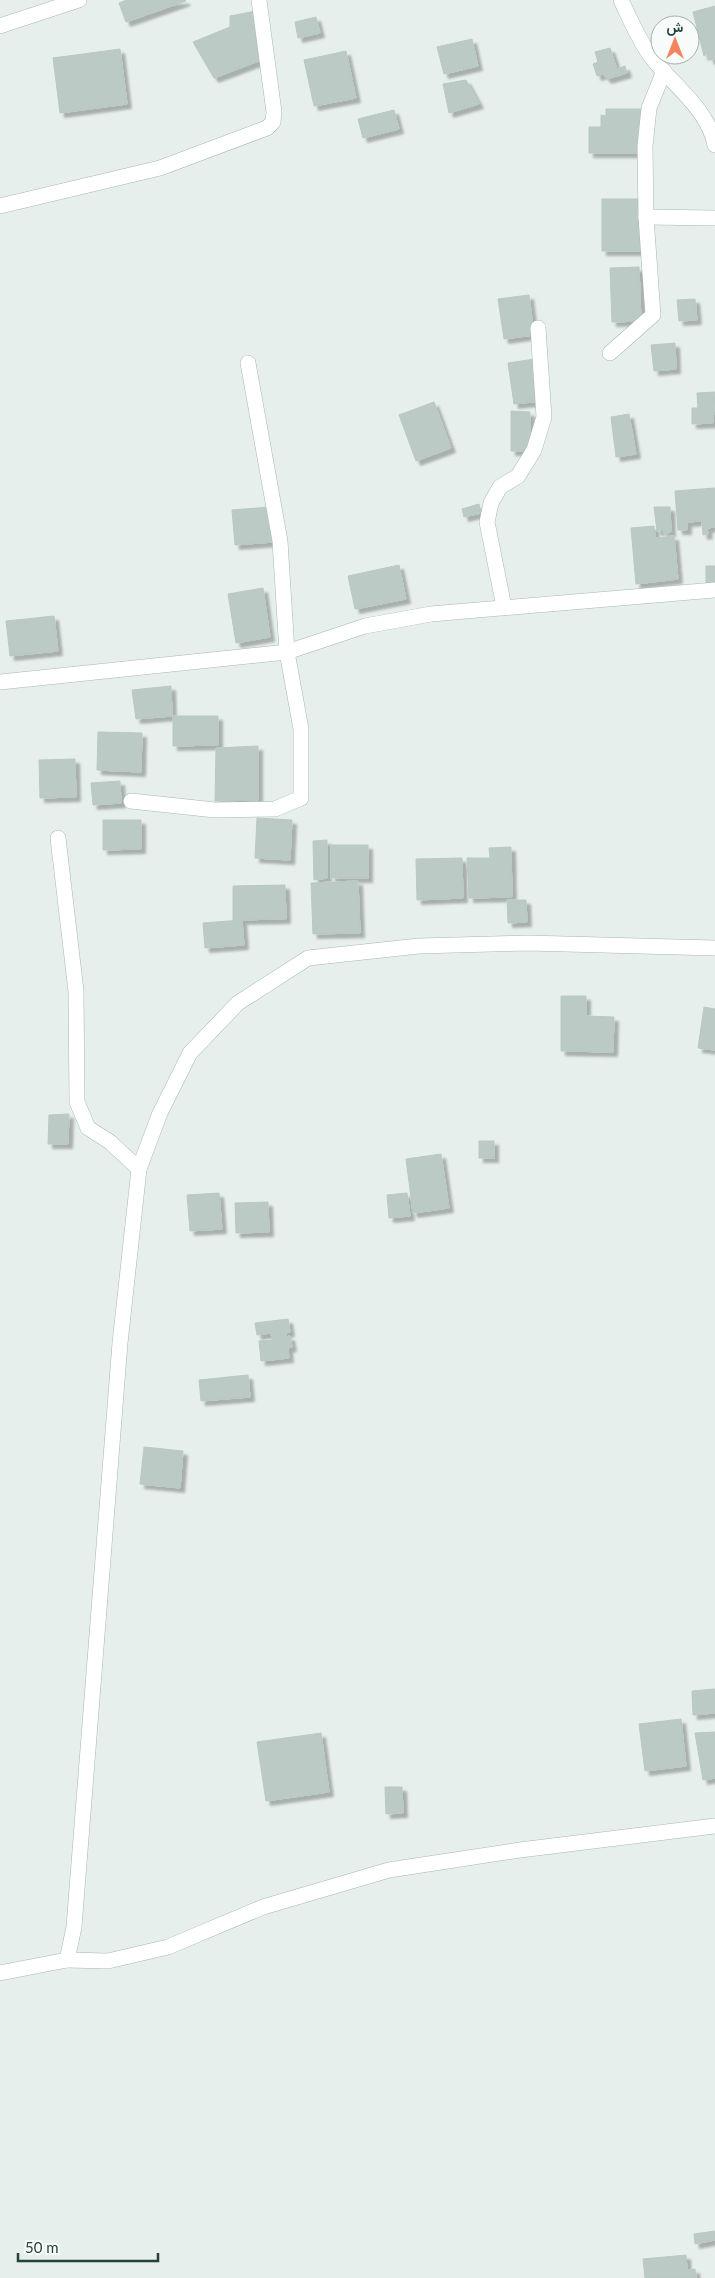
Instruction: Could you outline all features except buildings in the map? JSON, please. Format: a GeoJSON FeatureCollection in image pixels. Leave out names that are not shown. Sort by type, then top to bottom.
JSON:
{"type":"FeatureCollection","features":[{"type":"Feature","properties":{"kind":"street"},"geometry":{"type":"LineString","coordinates":[[0,26],[79,0]]}},
{"type":"Feature","properties":{"kind":"street"},"geometry":{"type":"LineString","coordinates":[[1,202],[160,168],[267,128],[273,122],[274,112],[259,0]]}},
{"type":"Feature","properties":{"kind":"street"},"geometry":{"type":"LineString","coordinates":[[621,0],[651,57],[702,118],[715,144]]}},
{"type":"Feature","properties":{"kind":"street"},"geometry":{"type":"LineString","coordinates":[[610,353],[653,314],[646,217],[645,146],[649,108],[664,71]]}},
{"type":"Feature","properties":{"kind":"street"},"geometry":{"type":"LineString","coordinates":[[646,217],[715,218]]}},
{"type":"Feature","properties":{"kind":"street"},"geometry":{"type":"LineString","coordinates":[[504,607],[487,522],[491,503],[500,487],[518,476],[534,450],[544,417],[538,328]]}},
{"type":"Feature","properties":{"kind":"street"},"geometry":{"type":"LineString","coordinates":[[131,801],[215,810],[275,809],[301,798],[301,729],[287,652],[280,541],[248,363]]}},
{"type":"Feature","properties":{"kind":"street"},"geometry":{"type":"LineString","coordinates":[[0,682],[287,652],[365,626],[431,614],[715,590]]}},
{"type":"Feature","properties":{"kind":"street"},"geometry":{"type":"LineString","coordinates":[[58,838],[76,991],[77,1102],[88,1128],[110,1142],[139,1169]]}},
{"type":"Feature","properties":{"kind":"street"},"geometry":{"type":"LineString","coordinates":[[67,1960],[74,1927],[120,1343],[139,1169],[160,1113],[190,1053],[238,1004],[308,958],[419,946],[508,944],[715,948]]}},
{"type":"Feature","properties":{"kind":"street"},"geometry":{"type":"LineString","coordinates":[[0,1972],[67,1960],[108,1961],[168,1947],[263,1906],[389,1870],[529,1849],[715,1826]]}}]}
